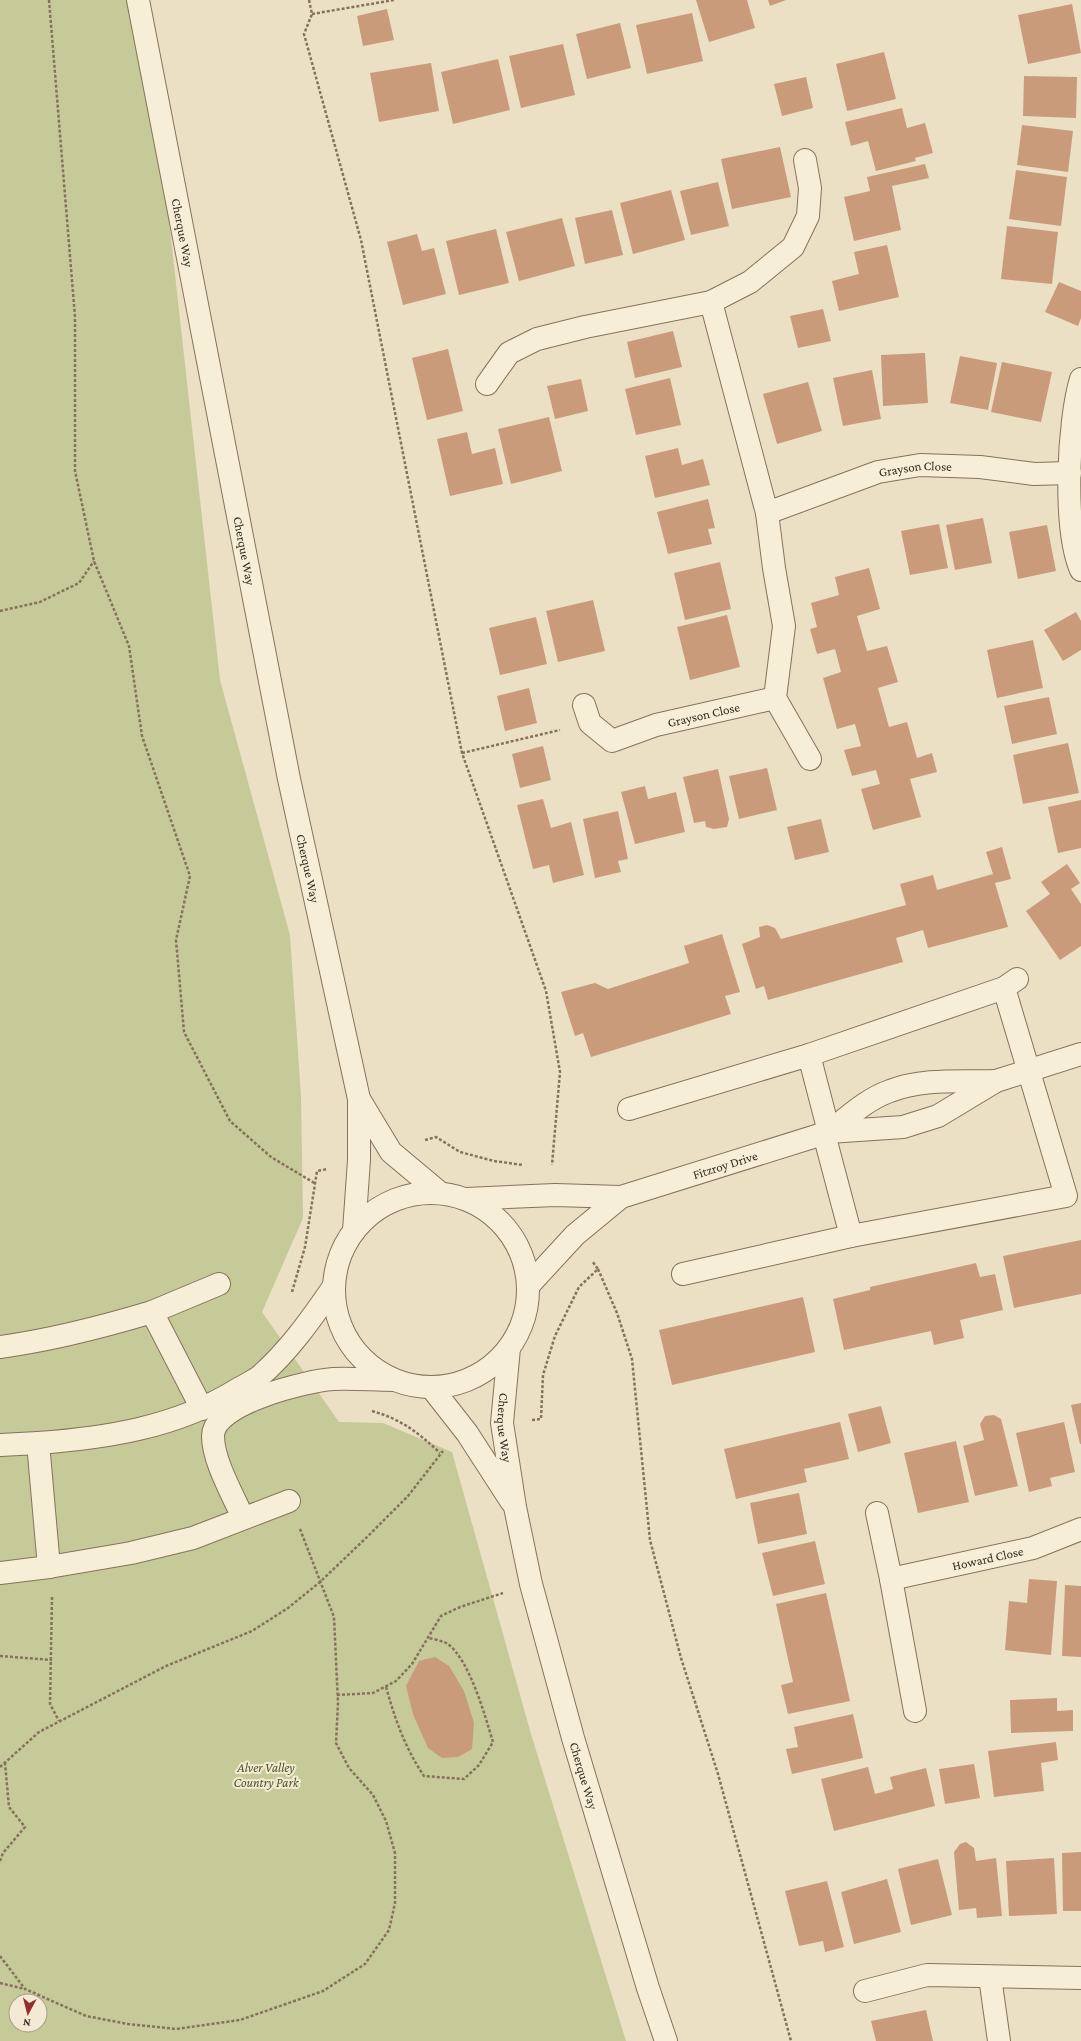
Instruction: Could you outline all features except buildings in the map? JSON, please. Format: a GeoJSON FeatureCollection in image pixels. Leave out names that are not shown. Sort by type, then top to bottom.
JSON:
{"type":"FeatureCollection","features":[{"type":"Feature","properties":{"kind":"street","name":"Cherque Way"},"geometry":{"type":"LineString","coordinates":[[138,0],[289,780],[359,1099],[360,1160],[354,1231]]}},
{"type":"Feature","properties":{"kind":"street"},"geometry":{"type":"LineString","coordinates":[[487,384],[509,353],[537,339],[585,327],[711,302],[750,282],[793,247],[808,216],[810,188],[805,160]]}},
{"type":"Feature","properties":{"kind":"street"},"geometry":{"type":"LineString","coordinates":[[711,302],[768,513],[774,568],[784,626],[775,698],[810,758]]}},
{"type":"Feature","properties":{"kind":"street"},"geometry":{"type":"LineString","coordinates":[[1081,378],[1072,419],[1070,473],[1072,524],[1081,570]]}},
{"type":"Feature","properties":{"kind":"street","name":"Grayson Close"},"geometry":{"type":"LineString","coordinates":[[768,513],[878,472],[920,465],[980,467],[1034,474],[1070,473]]}},
{"type":"Feature","properties":{"kind":"street","name":"Grayson Close"},"geometry":{"type":"LineString","coordinates":[[587,714],[612,741],[656,725],[775,698]]}},
{"type":"Feature","properties":{"kind":"street"},"geometry":{"type":"LineString","coordinates":[[629,1109],[809,1055],[1010,984],[1030,1071],[1066,1196],[851,1236],[683,1274]]}},
{"type":"Feature","properties":{"kind":"street","name":"Fitzroy Drive"},"geometry":{"type":"LineString","coordinates":[[466,1199],[555,1195],[621,1197],[826,1133],[903,1127],[938,1116],[996,1081],[1081,1054]]}},
{"type":"Feature","properties":{"kind":"street"},"geometry":{"type":"LineString","coordinates":[[809,1055],[851,1236]]}},
{"type":"Feature","properties":{"kind":"street","name":"Fitzroy Drive"},"geometry":{"type":"LineString","coordinates":[[826,1133],[861,1107],[890,1091],[928,1082],[996,1081]]}},
{"type":"Feature","properties":{"kind":"street","name":"Cherque Way"},"geometry":{"type":"LineString","coordinates":[[359,1099],[391,1152],[440,1193]]}},
{"type":"Feature","properties":{"kind":"street"},"geometry":{"type":"LineString","coordinates":[[440,1193],[466,1199],[491,1213],[510,1233],[523,1258],[528,1286],[527,1308],[520,1329],[509,1348],[494,1364],[474,1377],[453,1384],[431,1387],[413,1385],[395,1380],[374,1369],[353,1346],[344,1332],[336,1310],[334,1286],[337,1266],[343,1248],[354,1231],[371,1214],[392,1201],[416,1194],[440,1193]]}},
{"type":"Feature","properties":{"kind":"street","name":"Fitzroy Drive"},"geometry":{"type":"LineString","coordinates":[[528,1286],[575,1235],[621,1197]]}},
{"type":"Feature","properties":{"kind":"street"},"geometry":{"type":"LineString","coordinates":[[0,1347],[43,1341],[82,1333],[152,1312],[219,1284]]}},
{"type":"Feature","properties":{"kind":"street"},"geometry":{"type":"LineString","coordinates":[[0,1445],[38,1443],[131,1431],[174,1420],[212,1405],[258,1377],[297,1337],[334,1286]]}},
{"type":"Feature","properties":{"kind":"street"},"geometry":{"type":"LineString","coordinates":[[152,1312],[202,1409]]}},
{"type":"Feature","properties":{"kind":"street","name":"Cherque Way"},"geometry":{"type":"LineString","coordinates":[[509,1348],[502,1423],[515,1507],[531,1584],[573,1738],[648,1988],[666,2041]]}},
{"type":"Feature","properties":{"kind":"street"},"geometry":{"type":"LineString","coordinates":[[243,1518],[215,1449],[213,1435],[215,1426],[221,1418],[244,1404],[288,1388],[332,1379],[395,1380]]}},
{"type":"Feature","properties":{"kind":"street","name":"Cherque Way"},"geometry":{"type":"LineString","coordinates":[[431,1387],[467,1433],[515,1507]]}},
{"type":"Feature","properties":{"kind":"street"},"geometry":{"type":"LineString","coordinates":[[38,1443],[49,1567]]}},
{"type":"Feature","properties":{"kind":"street"},"geometry":{"type":"LineString","coordinates":[[0,1573],[49,1567],[131,1553],[193,1538],[289,1501]]}},
{"type":"Feature","properties":{"kind":"street"},"geometry":{"type":"LineString","coordinates":[[876,1513],[891,1579],[915,1711]]}},
{"type":"Feature","properties":{"kind":"street","name":"Howard Close"},"geometry":{"type":"LineString","coordinates":[[891,1579],[1033,1548],[1081,1529]]}},
{"type":"Feature","properties":{"kind":"street"},"geometry":{"type":"LineString","coordinates":[[865,1991],[927,1975],[1081,1978]]}},
{"type":"Feature","properties":{"kind":"street"},"geometry":{"type":"LineString","coordinates":[[990,1977],[999,2041]]}},
{"type":"Feature","properties":{"kind":"path"},"geometry":{"type":"LineString","coordinates":[[49,0],[75,316],[75,471],[94,561],[129,646],[142,736],[190,876],[176,940],[184,1032],[230,1121],[271,1157],[316,1184]]}},
{"type":"Feature","properties":{"kind":"path"},"geometry":{"type":"LineString","coordinates":[[309,0],[312,14],[304,34],[361,240],[462,753],[546,991],[560,1072],[552,1165],[555,1195]]}},
{"type":"Feature","properties":{"kind":"path"},"geometry":{"type":"LineString","coordinates":[[312,14],[394,0]]}},
{"type":"Feature","properties":{"kind":"path"},"geometry":{"type":"LineString","coordinates":[[0,611],[40,602],[79,583],[94,561]]}},
{"type":"Feature","properties":{"kind":"path"},"geometry":{"type":"LineString","coordinates":[[462,753],[587,714]]}},
{"type":"Feature","properties":{"kind":"path"},"geometry":{"type":"LineString","coordinates":[[391,1152],[436,1137],[460,1152],[494,1161],[524,1165]]}},
{"type":"Feature","properties":{"kind":"path"},"geometry":{"type":"LineString","coordinates":[[297,1337],[292,1290],[305,1247],[317,1171],[360,1160]]}},
{"type":"Feature","properties":{"kind":"path"},"geometry":{"type":"LineString","coordinates":[[545,1165],[552,1165]]}},
{"type":"Feature","properties":{"kind":"path"},"geometry":{"type":"LineString","coordinates":[[575,1235],[598,1269],[617,1313],[632,1359],[650,1540],[681,1658],[718,1774],[791,2041]]}},
{"type":"Feature","properties":{"kind":"path"},"geometry":{"type":"LineString","coordinates":[[502,1423],[541,1419],[544,1375],[555,1336],[579,1287],[598,1269]]}},
{"type":"Feature","properties":{"kind":"path"},"geometry":{"type":"LineString","coordinates":[[367,1410],[392,1416],[421,1435],[440,1453]]}},
{"type":"Feature","properties":{"kind":"path"},"geometry":{"type":"LineString","coordinates":[[0,1767],[39,1732],[166,1666],[252,1631],[288,1608],[320,1582],[408,1496],[440,1453],[467,1433]]}},
{"type":"Feature","properties":{"kind":"path"},"geometry":{"type":"LineString","coordinates":[[0,1983],[25,1989],[86,2016],[128,2024],[176,2029],[240,2020],[322,1991],[365,1964],[389,1930],[395,1903],[395,1853],[386,1821],[372,1795],[349,1768],[336,1743],[337,1696],[334,1617],[289,1501]]}},
{"type":"Feature","properties":{"kind":"path"},"geometry":{"type":"LineString","coordinates":[[49,1567],[53,1605],[51,1626],[52,1660],[50,1704],[59,1721]]}},
{"type":"Feature","properties":{"kind":"path"},"geometry":{"type":"LineString","coordinates":[[337,1696],[373,1693],[396,1681],[412,1664],[441,1616],[460,1606],[531,1584]]}},
{"type":"Feature","properties":{"kind":"path"},"geometry":{"type":"LineString","coordinates":[[386,1686],[394,1717],[410,1755],[424,1776],[464,1779],[479,1765],[493,1742],[473,1684],[460,1657],[448,1644],[428,1638]]}},
{"type":"Feature","properties":{"kind":"path"},"geometry":{"type":"LineString","coordinates":[[0,1656],[52,1660]]}},
{"type":"Feature","properties":{"kind":"path"},"geometry":{"type":"LineString","coordinates":[[0,1861],[3,1853],[25,1827],[9,1807],[5,1763]]}},
{"type":"Feature","properties":{"kind":"path"},"geometry":{"type":"LineString","coordinates":[[0,1956],[25,1989]]}},
{"type":"Feature","properties":{"kind":"green space","name":"Alver Valley Country Park"},"geometry":{"type":"Polygon","coordinates":[[[0,0],[140,0],[155,94],[220,680],[290,935],[301,1096],[303,1218],[262,1312],[339,1422],[383,1423],[452,1452],[531,1734],[626,2041],[0,2041],[0,0]]]}}]}
